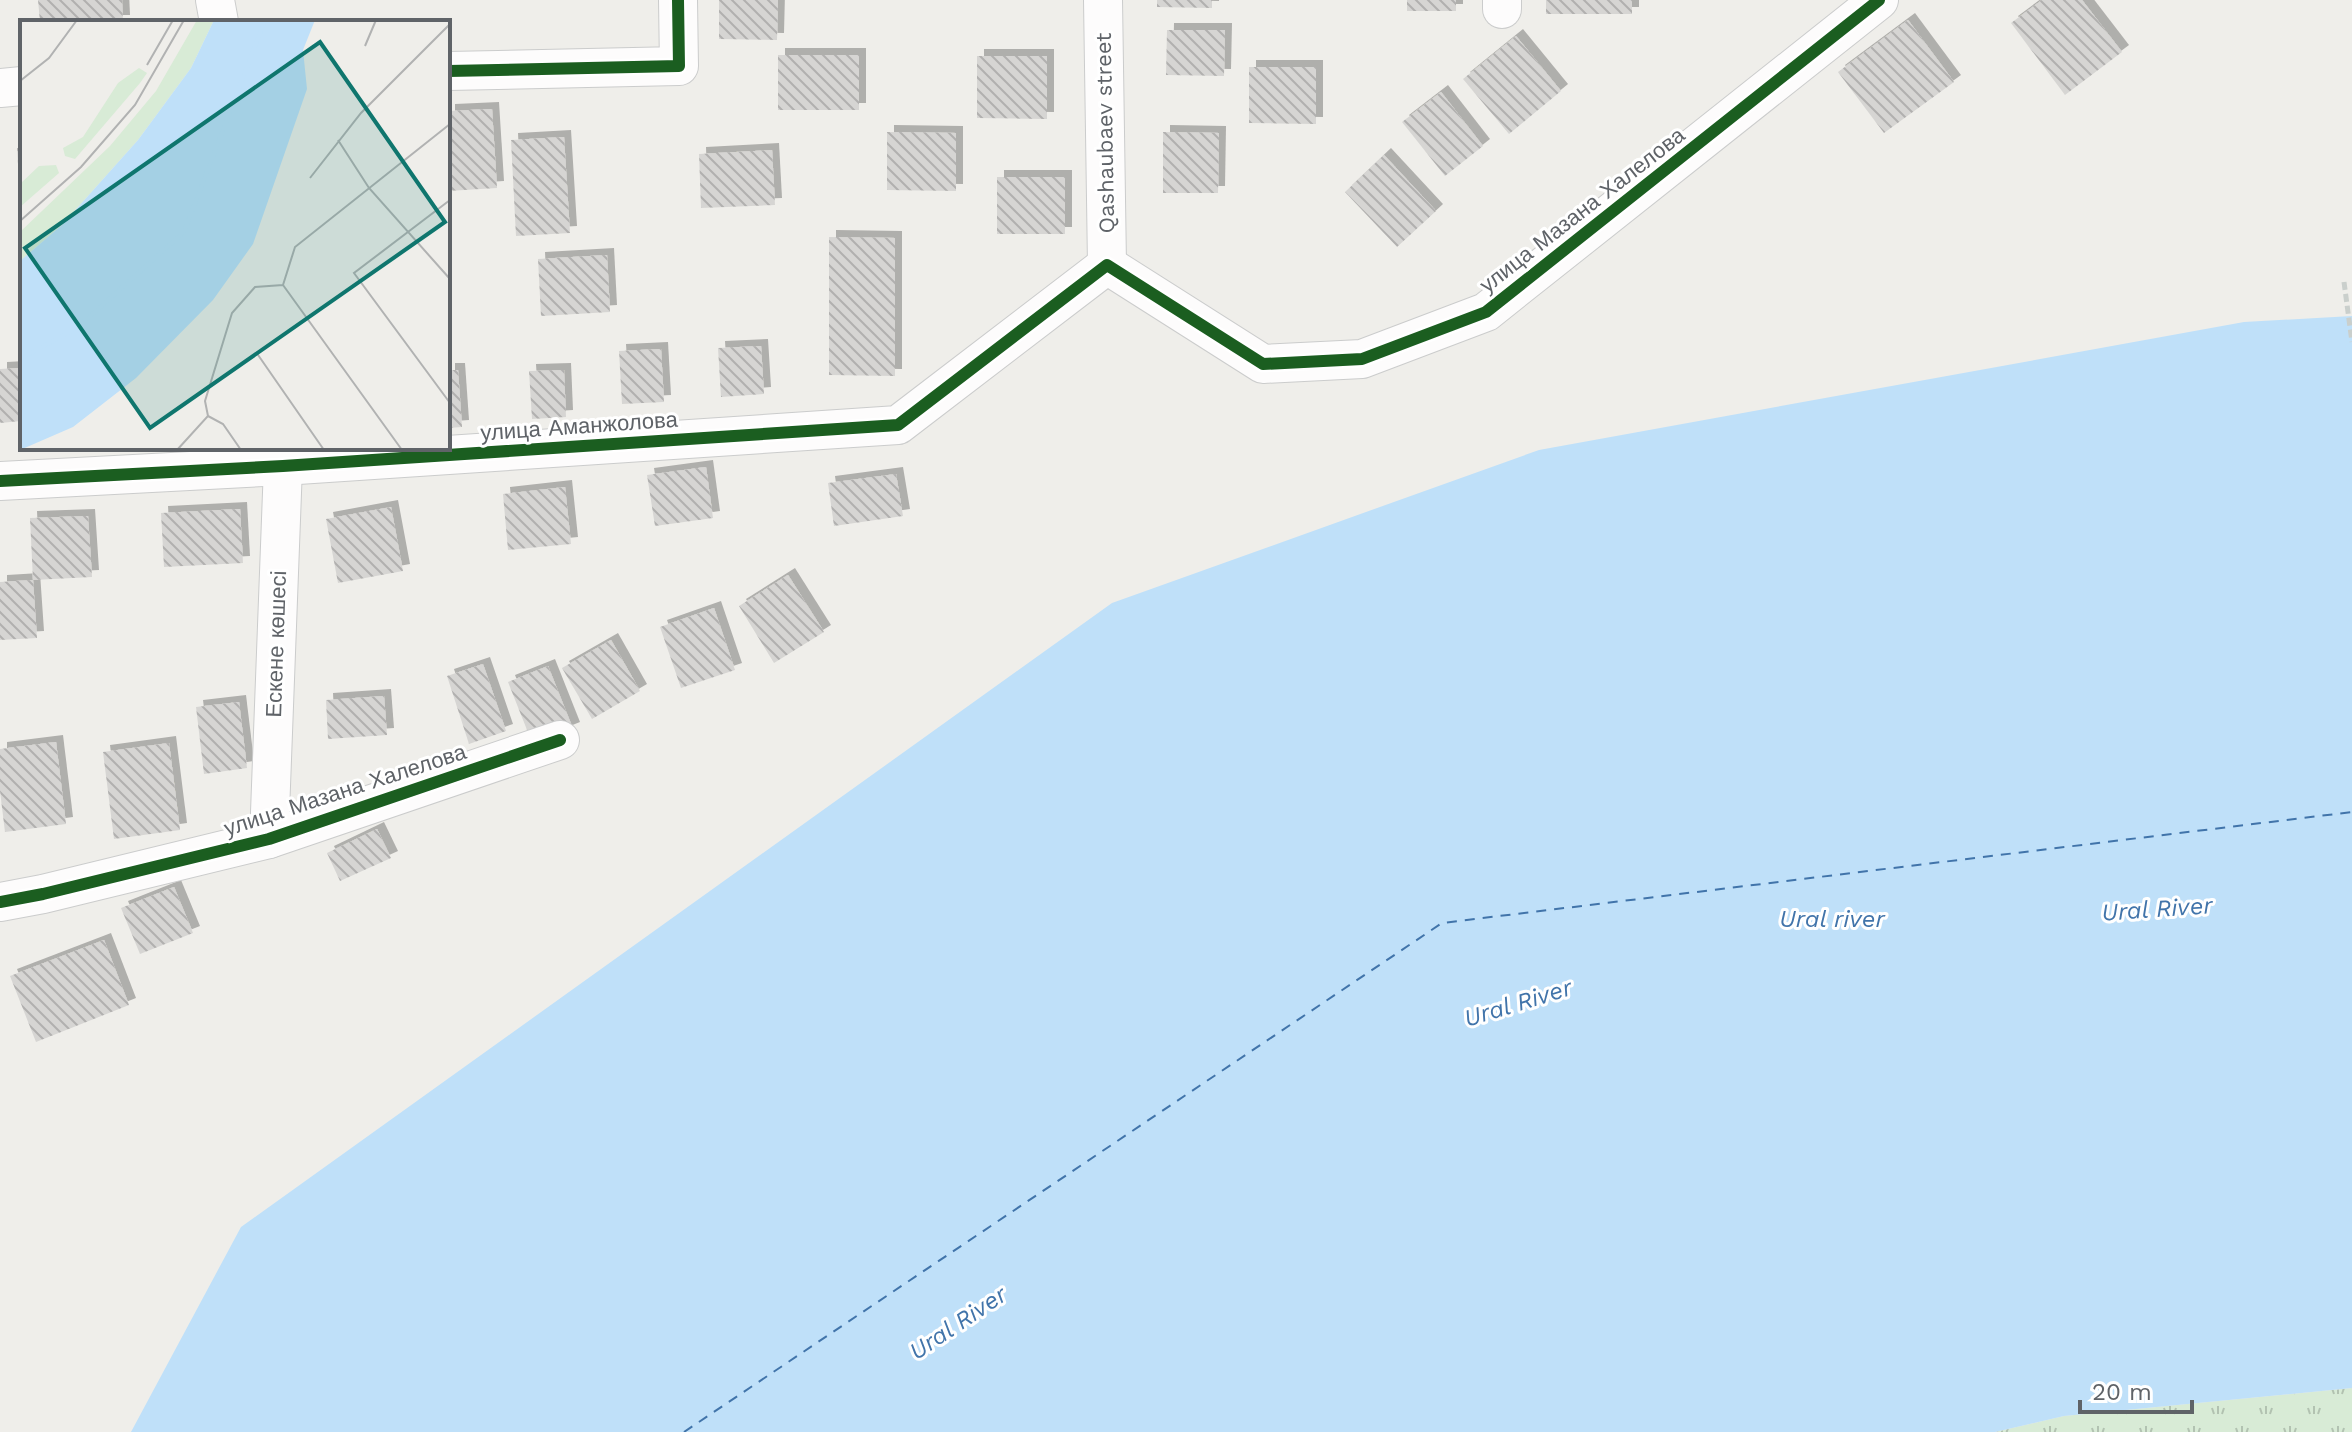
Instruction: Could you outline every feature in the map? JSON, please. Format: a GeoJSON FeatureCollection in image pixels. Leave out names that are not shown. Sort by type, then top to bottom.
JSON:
{"type":"FeatureCollection","features":[{"type":"Feature","properties":{"kind":"street"},"geometry":{"type":"LineString","coordinates":[[215,0],[219,20]]}},
{"type":"Feature","properties":{"kind":"street"},"geometry":{"type":"LineString","coordinates":[[450,71],[679,66],[678,0]]}},
{"type":"Feature","properties":{"kind":"street","name":"Qashaubaev street"},"geometry":{"type":"LineString","coordinates":[[1103,0],[1107,265]]}},
{"type":"Feature","properties":{"kind":"street","name":"улица Мазана Халелова"},"geometry":{"type":"LineString","coordinates":[[1107,265],[1263,364],[1362,359],[1486,312],[1879,0]]}},
{"type":"Feature","properties":{"kind":"street"},"geometry":{"type":"LineString","coordinates":[[0,88],[20,86]]}},
{"type":"Feature","properties":{"kind":"street","name":"улица Аманжолова"},"geometry":{"type":"LineString","coordinates":[[450,448],[898,425],[1107,265]]}},
{"type":"Feature","properties":{"kind":"street","name":"улица Аманжолова"},"geometry":{"type":"LineString","coordinates":[[0,481],[281,457],[416,450]]}},
{"type":"Feature","properties":{"kind":"street","name":"Ескене көшесі"},"geometry":{"type":"LineString","coordinates":[[269,839],[281,457]]}},
{"type":"Feature","properties":{"kind":"street","name":"улица Мазана Халелова"},"geometry":{"type":"LineString","coordinates":[[0,902],[269,839],[560,740]]}},
{"type":"Feature","properties":{"kind":"path"},"geometry":{"type":"LineString","coordinates":[[2344,282],[2352,342]]}},
{"type":"Feature","properties":{"kind":"green space"},"geometry":{"type":"Polygon","coordinates":[[[2352,1388],[2352,1432],[1995,1432],[2064,1416],[2352,1388]]]}},
{"type":"Feature","properties":{"kind":"water","name":"Ural river"},"geometry":{"type":"Polygon","coordinates":[[[2352,316],[2352,1388],[2064,1416],[1995,1432],[131,1432],[241,1227],[1112,603],[1539,450],[2244,322],[2352,316]]]}},
{"type":"Feature","properties":{"kind":"building"},"geometry":{"type":"Polygon","coordinates":[[[38,0],[122,0],[123,20],[40,20],[38,0]]]}},
{"type":"Feature","properties":{"kind":"building"},"geometry":{"type":"Polygon","coordinates":[[[719,0],[778,0],[777,40],[719,39],[719,0]]]}},
{"type":"Feature","properties":{"kind":"building"},"geometry":{"type":"Polygon","coordinates":[[[1157,0],[1212,0],[1212,8],[1157,7],[1157,0]]]}},
{"type":"Feature","properties":{"kind":"building"},"geometry":{"type":"Polygon","coordinates":[[[1407,0],[1456,0],[1456,11],[1407,11],[1407,0]]]}},
{"type":"Feature","properties":{"kind":"building"},"geometry":{"type":"Polygon","coordinates":[[[1546,0],[1632,0],[1632,14],[1546,14],[1546,0]]]}},
{"type":"Feature","properties":{"kind":"building"},"geometry":{"type":"Polygon","coordinates":[[[2042,0],[2082,0],[2122,52],[2065,95],[2011,23],[2042,0]]]}},
{"type":"Feature","properties":{"kind":"building"},"geometry":{"type":"Polygon","coordinates":[[[1908,20],[1954,82],[1884,133],[1838,72],[1908,20]]]}},
{"type":"Feature","properties":{"kind":"building"},"geometry":{"type":"Polygon","coordinates":[[[1167,30],[1225,30],[1224,76],[1166,75],[1167,30]]]}},
{"type":"Feature","properties":{"kind":"building"},"geometry":{"type":"Polygon","coordinates":[[[1516,36],[1561,91],[1509,134],[1463,79],[1516,36]]]}},
{"type":"Feature","properties":{"kind":"building"},"geometry":{"type":"Polygon","coordinates":[[[778,55],[859,55],[859,110],[778,110],[778,55]]]}},
{"type":"Feature","properties":{"kind":"building"},"geometry":{"type":"Polygon","coordinates":[[[977,56],[1047,56],[1047,119],[977,118],[977,56]]]}},
{"type":"Feature","properties":{"kind":"building"},"geometry":{"type":"Polygon","coordinates":[[[1249,67],[1316,67],[1316,124],[1249,123],[1249,67]]]}},
{"type":"Feature","properties":{"kind":"building"},"geometry":{"type":"Polygon","coordinates":[[[1441,92],[1483,146],[1445,176],[1402,122],[1441,92]]]}},
{"type":"Feature","properties":{"kind":"building"},"geometry":{"type":"Polygon","coordinates":[[[492,109],[497,188],[450,191],[450,111],[492,109]]]}},
{"type":"Feature","properties":{"kind":"building"},"geometry":{"type":"Polygon","coordinates":[[[887,132],[956,133],[956,191],[887,190],[887,132]]]}},
{"type":"Feature","properties":{"kind":"building"},"geometry":{"type":"Polygon","coordinates":[[[1163,132],[1219,133],[1218,193],[1163,193],[1163,132]]]}},
{"type":"Feature","properties":{"kind":"building"},"geometry":{"type":"Polygon","coordinates":[[[564,137],[570,233],[516,236],[511,140],[564,137]]]}},
{"type":"Feature","properties":{"kind":"building"},"geometry":{"type":"Polygon","coordinates":[[[17,148],[20,148],[20,198],[17,148]]]}},
{"type":"Feature","properties":{"kind":"building"},"geometry":{"type":"Polygon","coordinates":[[[772,150],[775,205],[701,208],[699,154],[772,150]]]}},
{"type":"Feature","properties":{"kind":"building"},"geometry":{"type":"Polygon","coordinates":[[[1384,155],[1436,211],[1397,247],[1345,192],[1384,155]]]}},
{"type":"Feature","properties":{"kind":"building"},"geometry":{"type":"Polygon","coordinates":[[[997,177],[1065,177],[1065,234],[997,234],[997,177]]]}},
{"type":"Feature","properties":{"kind":"building"},"geometry":{"type":"Polygon","coordinates":[[[829,237],[895,238],[895,376],[829,375],[829,237]]]}},
{"type":"Feature","properties":{"kind":"building"},"geometry":{"type":"Polygon","coordinates":[[[607,255],[610,312],[541,316],[538,259],[607,255]]]}},
{"type":"Feature","properties":{"kind":"building"},"geometry":{"type":"Polygon","coordinates":[[[761,346],[764,394],[721,397],[718,348],[761,346]]]}},
{"type":"Feature","properties":{"kind":"building"},"geometry":{"type":"Polygon","coordinates":[[[661,349],[664,402],[622,404],[619,351],[661,349]]]}},
{"type":"Feature","properties":{"kind":"building"},"geometry":{"type":"Polygon","coordinates":[[[18,368],[20,421],[0,423],[0,369],[18,368]]]}},
{"type":"Feature","properties":{"kind":"building"},"geometry":{"type":"Polygon","coordinates":[[[450,370],[458,370],[462,427],[450,428],[450,370]]]}},
{"type":"Feature","properties":{"kind":"building"},"geometry":{"type":"Polygon","coordinates":[[[564,370],[566,417],[532,419],[529,371],[564,370]]]}},
{"type":"Feature","properties":{"kind":"building"},"geometry":{"type":"Polygon","coordinates":[[[706,467],[713,518],[655,526],[647,475],[706,467]]]}},
{"type":"Feature","properties":{"kind":"building"},"geometry":{"type":"Polygon","coordinates":[[[896,474],[903,516],[834,526],[828,483],[896,474]]]}},
{"type":"Feature","properties":{"kind":"building"},"geometry":{"type":"Polygon","coordinates":[[[565,487],[571,544],[508,550],[503,494],[565,487]]]}},
{"type":"Feature","properties":{"kind":"building"},"geometry":{"type":"Polygon","coordinates":[[[391,507],[403,571],[338,583],[326,519],[391,507]]]}},
{"type":"Feature","properties":{"kind":"building"},"geometry":{"type":"Polygon","coordinates":[[[240,509],[243,563],[164,567],[161,513],[240,509]]]}},
{"type":"Feature","properties":{"kind":"building"},"geometry":{"type":"Polygon","coordinates":[[[88,516],[92,577],[33,580],[30,518],[88,516]]]}},
{"type":"Feature","properties":{"kind":"building"},"geometry":{"type":"Polygon","coordinates":[[[788,575],[824,632],[774,663],[739,606],[788,575]]]}},
{"type":"Feature","properties":{"kind":"building"},"geometry":{"type":"Polygon","coordinates":[[[33,580],[37,638],[0,640],[0,582],[33,580]]]}},
{"type":"Feature","properties":{"kind":"building"},"geometry":{"type":"Polygon","coordinates":[[[714,608],[735,670],[681,688],[660,627],[714,608]]]}},
{"type":"Feature","properties":{"kind":"building"},"geometry":{"type":"Polygon","coordinates":[[[611,640],[640,691],[592,719],[562,668],[611,640]]]}},
{"type":"Feature","properties":{"kind":"building"},"geometry":{"type":"Polygon","coordinates":[[[483,664],[506,731],[469,744],[447,676],[483,664]]]}},
{"type":"Feature","properties":{"kind":"building"},"geometry":{"type":"Polygon","coordinates":[[[548,666],[573,729],[533,745],[508,682],[548,666]]]}},
{"type":"Feature","properties":{"kind":"building"},"geometry":{"type":"Polygon","coordinates":[[[384,696],[387,735],[328,739],[326,700],[384,696]]]}},
{"type":"Feature","properties":{"kind":"building"},"geometry":{"type":"Polygon","coordinates":[[[239,702],[247,768],[204,774],[196,707],[239,702]]]}},
{"type":"Feature","properties":{"kind":"building"},"geometry":{"type":"Polygon","coordinates":[[[56,742],[66,824],[5,832],[0,791],[0,749],[56,742]]]}},
{"type":"Feature","properties":{"kind":"building"},"geometry":{"type":"Polygon","coordinates":[[[169,743],[180,830],[114,839],[103,752],[169,743]]]}},
{"type":"Feature","properties":{"kind":"building"},"geometry":{"type":"Polygon","coordinates":[[[377,829],[391,858],[340,881],[327,853],[377,829]]]}},
{"type":"Feature","properties":{"kind":"building"},"geometry":{"type":"Polygon","coordinates":[[[174,887],[193,933],[140,954],[121,908],[174,887]]]}},
{"type":"Feature","properties":{"kind":"building"},"geometry":{"type":"Polygon","coordinates":[[[104,940],[129,1005],[36,1042],[10,976],[104,940]]]}},
{"type":"Feature","properties":{"kind":"ferry route"},"geometry":{"type":"LineString","coordinates":[[684,1432],[1442,923],[2352,812]]}},
{"type":"Feature","properties":{"kind":"cycle path"},"geometry":{"type":"LineString","coordinates":[[450,71],[679,66],[678,0]]}},
{"type":"Feature","properties":{"kind":"cycle path"},"geometry":{"type":"LineString","coordinates":[[0,481],[283,466],[898,425],[1107,265],[1263,364],[1362,359],[1486,312],[1879,0]]}},
{"type":"Feature","properties":{"kind":"cycle path"},"geometry":{"type":"LineString","coordinates":[[0,902],[269,839],[560,740]]}},
{"type":"Feature","properties":{"kind":"water label","name":"Ural River"},"geometry":{"type":"Point","coordinates":[2157,909]}},
{"type":"Feature","properties":{"kind":"water label","name":"Ural River"},"geometry":{"type":"Point","coordinates":[1518,1003]}},
{"type":"Feature","properties":{"kind":"water label","name":"Ural River"},"geometry":{"type":"Point","coordinates":[958,1323]}}]}
